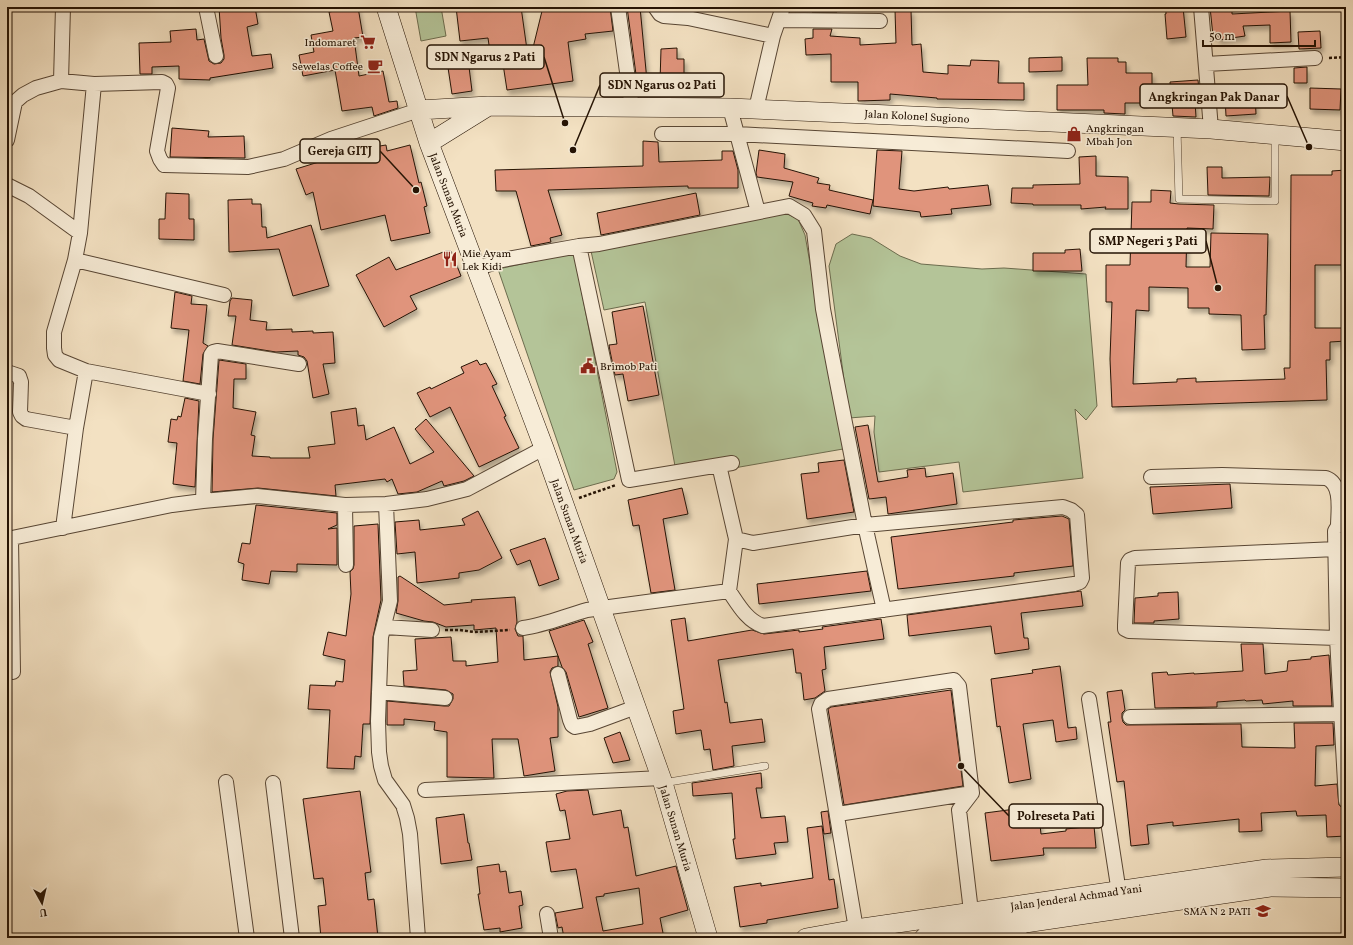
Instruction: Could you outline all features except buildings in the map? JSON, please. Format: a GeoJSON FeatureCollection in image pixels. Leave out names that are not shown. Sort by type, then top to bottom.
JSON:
{"type":"FeatureCollection","features":[{"type":"Feature","properties":{"kind":"main road","name":"Jalan Sunan Muria"},"geometry":{"type":"LineString","coordinates":[[386,7],[429,143],[544,448],[662,781],[708,938]]}},
{"type":"Feature","properties":{"kind":"main road","name":"Jalan Kolonel Sugiono"},"geometry":{"type":"LineString","coordinates":[[419,110],[488,106],[730,108],[1211,129],[1346,141]]}},
{"type":"Feature","properties":{"kind":"main road"},"geometry":{"type":"LineString","coordinates":[[429,143],[488,106]]}},
{"type":"Feature","properties":{"kind":"main road","name":"Jalan Jenderal Achmad Yani"},"geometry":{"type":"LineString","coordinates":[[808,938],[859,932],[910,930],[972,922],[1119,891],[1266,869],[1346,867]]}},
{"type":"Feature","properties":{"kind":"main road"},"geometry":{"type":"LineString","coordinates":[[1266,869],[1270,887]]}},
{"type":"Feature","properties":{"kind":"main road","name":"Jalan Jenderal Achmad Yani"},"geometry":{"type":"LineString","coordinates":[[924,938],[972,922],[1023,931],[1121,909],[1270,887],[1346,888]]}},
{"type":"Feature","properties":{"kind":"street"},"geometry":{"type":"LineString","coordinates":[[61,81],[63,64],[63,7]]}},
{"type":"Feature","properties":{"kind":"street"},"geometry":{"type":"LineString","coordinates":[[206,7],[216,56]]}},
{"type":"Feature","properties":{"kind":"street"},"geometry":{"type":"LineString","coordinates":[[618,7],[632,108]]}},
{"type":"Feature","properties":{"kind":"street"},"geometry":{"type":"LineString","coordinates":[[655,7],[660,14],[664,16],[690,13],[773,36]]}},
{"type":"Feature","properties":{"kind":"street"},"geometry":{"type":"LineString","coordinates":[[1201,7],[1211,129]]}},
{"type":"Feature","properties":{"kind":"street"},"geometry":{"type":"LineString","coordinates":[[756,109],[773,36],[781,13],[880,21]]}},
{"type":"Feature","properties":{"kind":"street"},"geometry":{"type":"LineString","coordinates":[[1206,64],[1315,58]]}},
{"type":"Feature","properties":{"kind":"street"},"geometry":{"type":"LineString","coordinates":[[7,140],[14,102],[36,88],[61,81],[94,84],[162,82],[166,84],[168,88],[157,151],[164,165],[248,167],[284,160],[331,139],[419,110]]}},
{"type":"Feature","properties":{"kind":"street"},"geometry":{"type":"LineString","coordinates":[[94,84],[80,233],[75,260],[54,332],[55,355],[59,360],[86,371],[209,394]]}},
{"type":"Feature","properties":{"kind":"street"},"geometry":{"type":"LineString","coordinates":[[730,108],[758,212]]}},
{"type":"Feature","properties":{"kind":"street"},"geometry":{"type":"LineString","coordinates":[[662,134],[737,134],[1068,151]]}},
{"type":"Feature","properties":{"kind":"street"},"geometry":{"type":"LineString","coordinates":[[7,185],[29,196],[80,233]]}},
{"type":"Feature","properties":{"kind":"street"},"geometry":{"type":"LineString","coordinates":[[476,269],[502,260],[579,246],[599,244],[789,206],[804,215],[814,231],[823,309],[865,525],[884,610]]}},
{"type":"Feature","properties":{"kind":"street"},"geometry":{"type":"LineString","coordinates":[[579,246],[628,480],[726,464],[736,539],[729,591],[749,618],[755,623],[764,626],[1074,584],[1080,582],[1082,578],[1077,515],[1071,510],[1063,507],[865,525],[753,543],[736,539]]}},
{"type":"Feature","properties":{"kind":"street"},"geometry":{"type":"LineString","coordinates":[[75,260],[224,295]]}},
{"type":"Feature","properties":{"kind":"street"},"geometry":{"type":"LineString","coordinates":[[203,501],[205,439],[211,355],[213,352],[217,351],[299,364]]}},
{"type":"Feature","properties":{"kind":"street"},"geometry":{"type":"LineString","coordinates":[[63,528],[76,428],[86,371]]}},
{"type":"Feature","properties":{"kind":"street"},"geometry":{"type":"LineString","coordinates":[[7,372],[19,376],[21,382],[20,412],[22,416],[26,419],[76,428]]}},
{"type":"Feature","properties":{"kind":"street"},"geometry":{"type":"LineString","coordinates":[[13,672],[9,539],[172,505],[203,501],[257,496],[345,505],[386,504],[427,499],[467,489],[544,448]]}},
{"type":"Feature","properties":{"kind":"street"},"geometry":{"type":"LineString","coordinates":[[1151,477],[1222,475],[1326,478],[1331,480],[1337,490],[1342,525],[1335,531],[1337,638],[1346,801]]}},
{"type":"Feature","properties":{"kind":"street"},"geometry":{"type":"LineString","coordinates":[[386,504],[390,601],[381,637],[378,721],[381,766],[385,780],[403,805],[407,818],[410,834],[418,938]]}},
{"type":"Feature","properties":{"kind":"street"},"geometry":{"type":"LineString","coordinates":[[345,505],[346,565]]}},
{"type":"Feature","properties":{"kind":"street"},"geometry":{"type":"LineString","coordinates":[[1336,549],[1142,558],[1130,560],[1128,563],[1124,625],[1129,631],[1337,638]]}},
{"type":"Feature","properties":{"kind":"street"},"geometry":{"type":"LineString","coordinates":[[523,628],[541,625],[587,610],[729,591]]}},
{"type":"Feature","properties":{"kind":"street"},"geometry":{"type":"LineString","coordinates":[[384,627],[432,630]]}},
{"type":"Feature","properties":{"kind":"street"},"geometry":{"type":"LineString","coordinates":[[558,674],[570,720],[575,727],[590,724],[636,707]]}},
{"type":"Feature","properties":{"kind":"street"},"geometry":{"type":"LineString","coordinates":[[859,932],[819,709],[821,704],[828,699],[954,680],[960,686],[972,793],[959,810],[972,922]]}},
{"type":"Feature","properties":{"kind":"street"},"geometry":{"type":"LineString","coordinates":[[379,692],[445,698]]}},
{"type":"Feature","properties":{"kind":"street"},"geometry":{"type":"LineString","coordinates":[[1089,698],[1121,909]]}},
{"type":"Feature","properties":{"kind":"street"},"geometry":{"type":"LineString","coordinates":[[1130,717],[1341,714]]}},
{"type":"Feature","properties":{"kind":"street"},"geometry":{"type":"LineString","coordinates":[[425,790],[662,781]]}},
{"type":"Feature","properties":{"kind":"street"},"geometry":{"type":"LineString","coordinates":[[226,782],[247,938]]}},
{"type":"Feature","properties":{"kind":"street"},"geometry":{"type":"LineString","coordinates":[[273,783],[292,938]]}},
{"type":"Feature","properties":{"kind":"street"},"geometry":{"type":"LineString","coordinates":[[838,814],[972,793]]}},
{"type":"Feature","properties":{"kind":"street"},"geometry":{"type":"LineString","coordinates":[[547,914],[551,938]]}},
{"type":"Feature","properties":{"kind":"lane"},"geometry":{"type":"LineString","coordinates":[[1177,128],[1179,199],[1275,201],[1275,135]]}},
{"type":"Feature","properties":{"kind":"lane"},"geometry":{"type":"LineString","coordinates":[[662,781],[765,766]]}},
{"type":"Feature","properties":{"kind":"path"},"geometry":{"type":"LineString","coordinates":[[1315,58],[1346,57]]}},
{"type":"Feature","properties":{"kind":"path"},"geometry":{"type":"LineString","coordinates":[[563,503],[628,480]]}},
{"type":"Feature","properties":{"kind":"path"},"geometry":{"type":"LineString","coordinates":[[432,630],[460,630],[474,632],[523,628]]}},
{"type":"Feature","properties":{"kind":"green space"},"geometry":{"type":"Polygon","coordinates":[[[415,7],[441,7],[446,36],[421,41],[415,7]]]}},
{"type":"Feature","properties":{"kind":"green space"},"geometry":{"type":"Polygon","coordinates":[[[785,213],[798,219],[805,235],[843,449],[734,468],[732,456],[675,466],[645,302],[604,310],[591,251],[785,213]]]}},
{"type":"Feature","properties":{"kind":"green space"},"geometry":{"type":"Polygon","coordinates":[[[852,234],[871,238],[900,256],[921,264],[982,269],[1004,268],[1086,274],[1097,406],[1086,420],[1075,409],[1083,478],[963,492],[959,462],[879,472],[874,432],[875,416],[849,418],[829,266],[836,244],[852,234]]]}},
{"type":"Feature","properties":{"kind":"green space"},"geometry":{"type":"Polygon","coordinates":[[[574,253],[617,472],[614,479],[574,490],[498,269],[574,253]]]}},
{"type":"Feature","properties":{"kind":"place","name":"Indomaret"},"geometry":{"type":"Point","coordinates":[368,42]}},
{"type":"Feature","properties":{"kind":"place","name":"Sewelas Coffee"},"geometry":{"type":"Point","coordinates":[375,66]}},
{"type":"Feature","properties":{"kind":"place","name":"SDN Ngarus 2 Pati"},"geometry":{"type":"Point","coordinates":[565,123]}},
{"type":"Feature","properties":{"kind":"place","name":"Angkringan Mbah Jon"},"geometry":{"type":"Point","coordinates":[1074,134]}},
{"type":"Feature","properties":{"kind":"place","name":"Angkringan Pak Danar"},"geometry":{"type":"Point","coordinates":[1309,147]}},
{"type":"Feature","properties":{"kind":"place","name":"SDN Ngarus 02 Pati"},"geometry":{"type":"Point","coordinates":[573,150]}},
{"type":"Feature","properties":{"kind":"place","name":"Gereja GITJ"},"geometry":{"type":"Point","coordinates":[416,190]}},
{"type":"Feature","properties":{"kind":"place","name":"Mie Ayam Lek Kidi"},"geometry":{"type":"Point","coordinates":[450,259]}},
{"type":"Feature","properties":{"kind":"place","name":"SMP Negeri 3 Pati"},"geometry":{"type":"Point","coordinates":[1218,288]}},
{"type":"Feature","properties":{"kind":"place","name":"Brimob Pati"},"geometry":{"type":"Point","coordinates":[588,366]}},
{"type":"Feature","properties":{"kind":"place","name":"Polreseta Pati"},"geometry":{"type":"Point","coordinates":[961,766]}},
{"type":"Feature","properties":{"kind":"place","name":"SMA N 2 PATI"},"geometry":{"type":"Point","coordinates":[1263,911]}}]}
